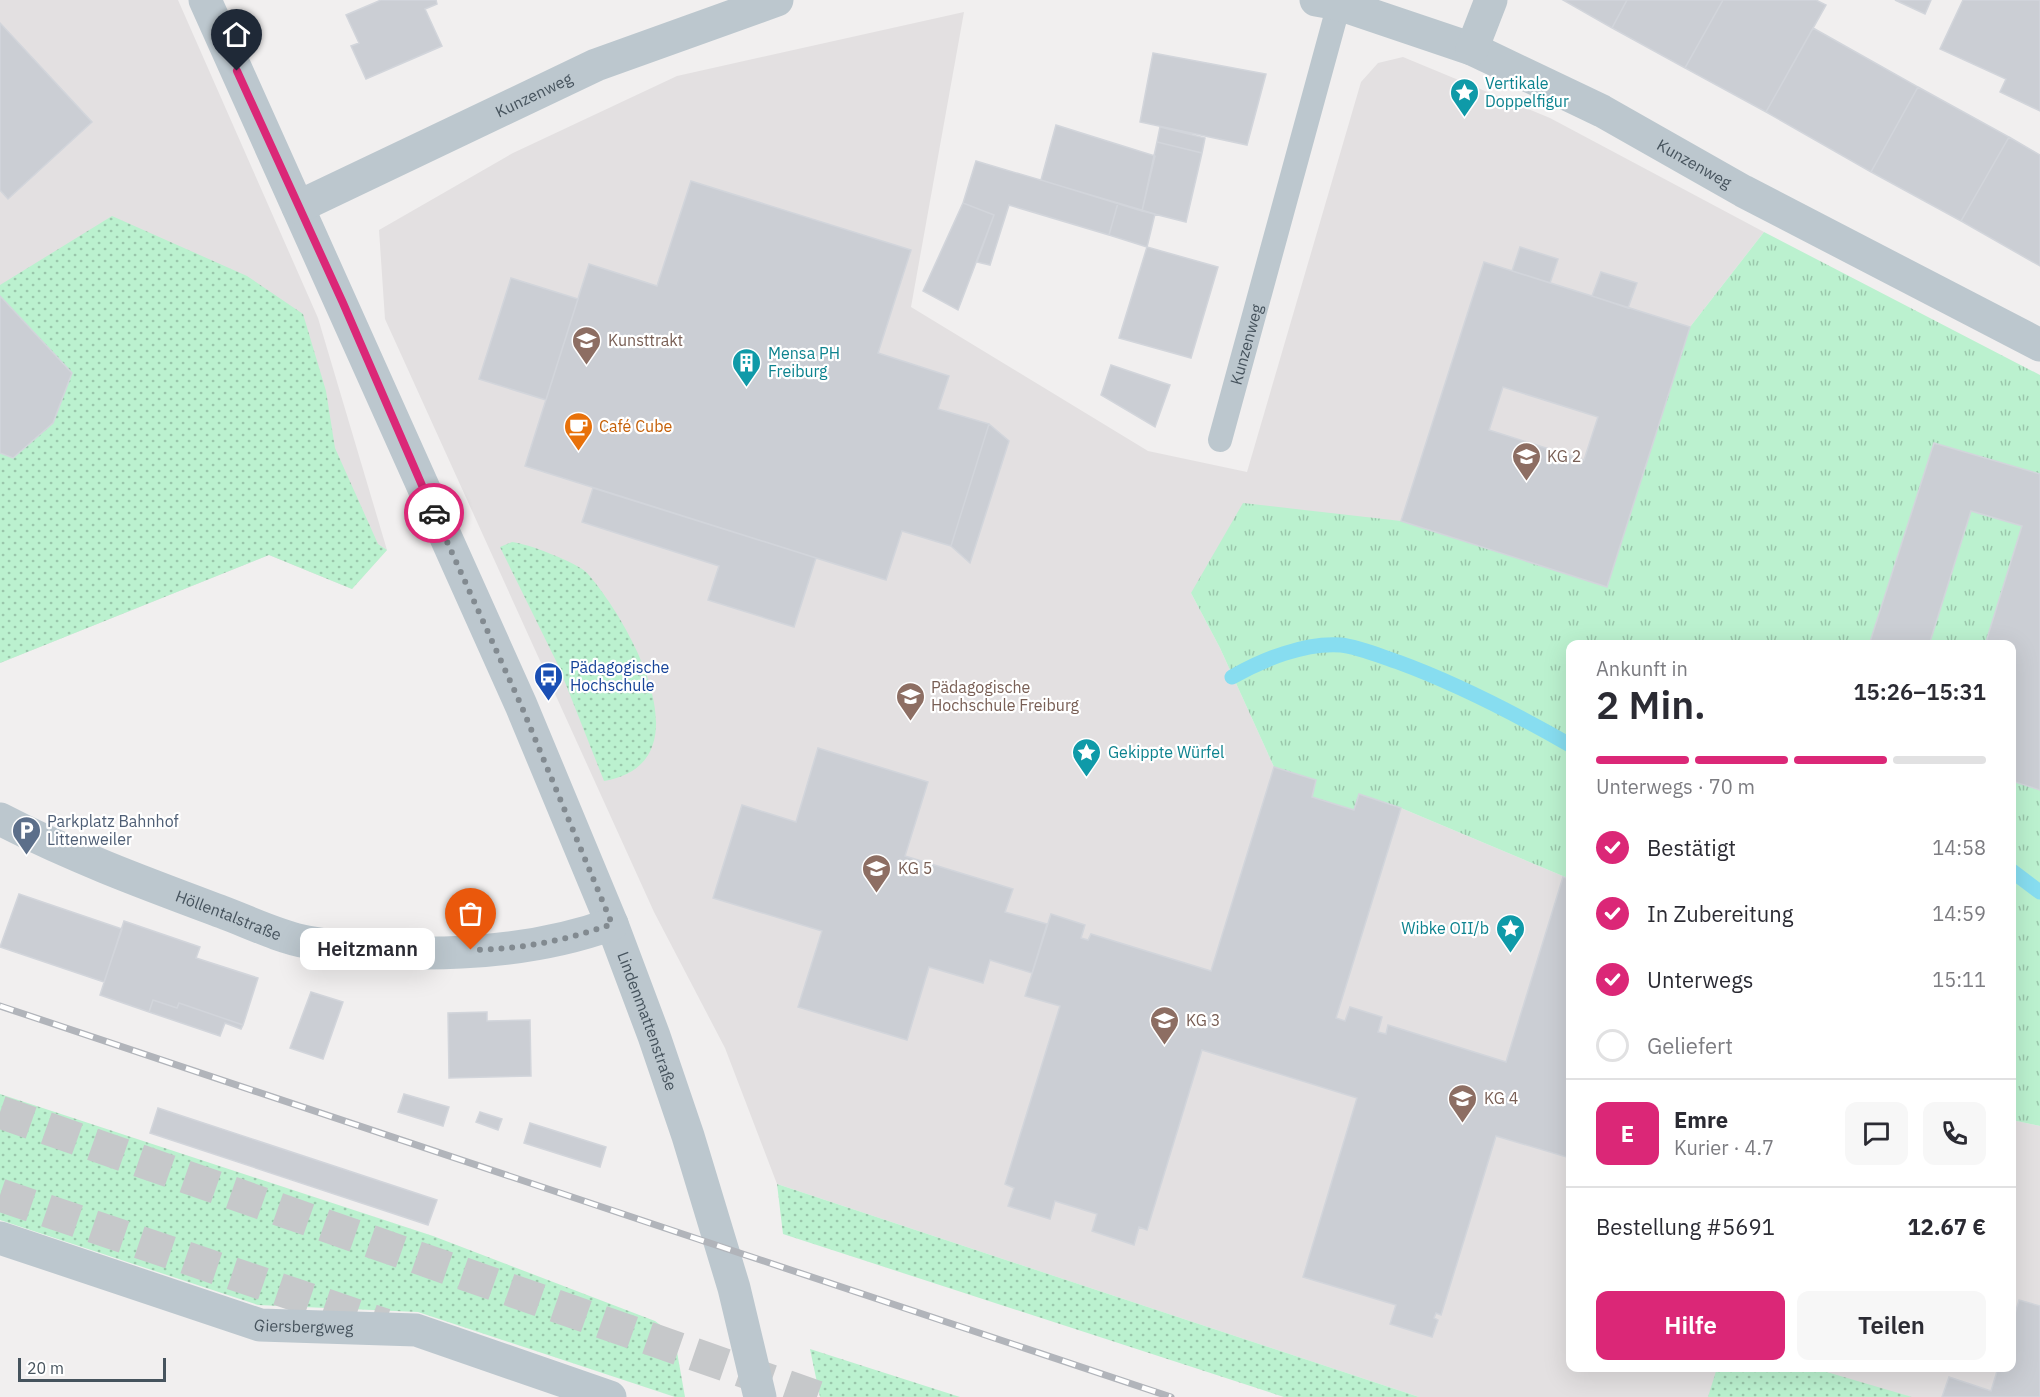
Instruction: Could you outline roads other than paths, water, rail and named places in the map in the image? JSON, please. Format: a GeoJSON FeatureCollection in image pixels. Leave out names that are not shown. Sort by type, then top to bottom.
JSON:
{"type":"FeatureCollection","features":[{"type":"Feature","properties":{"kind":"street","name":"Lindenmattenstraße"},"geometry":{"type":"LineString","coordinates":[[206,0],[521,705],[612,924],[688,1136],[734,1288],[760,1397]]}},
{"type":"Feature","properties":{"kind":"street","name":"Kunzenweg"},"geometry":{"type":"LineString","coordinates":[[298,207],[596,65],[777,0]]}},
{"type":"Feature","properties":{"kind":"street"},"geometry":{"type":"LineString","coordinates":[[1472,49],[1491,0]]}},
{"type":"Feature","properties":{"kind":"street","name":"Kunzenweg"},"geometry":{"type":"LineString","coordinates":[[1327,2],[1472,49],[1602,111],[1743,191],[2040,345]]}},
{"type":"Feature","properties":{"kind":"street","name":"Höllentalstraße"},"geometry":{"type":"LineString","coordinates":[[0,819],[44,842],[304,942],[378,953],[518,949],[573,938],[612,924]]}},
{"type":"Feature","properties":{"kind":"street","name":"Giersbergweg"},"geometry":{"type":"LineString","coordinates":[[0,1238],[260,1325],[416,1330],[610,1397]]}},
{"type":"Feature","properties":{"kind":"lane","name":"Kunzenweg"},"geometry":{"type":"LineString","coordinates":[[1220,440],[1327,2]]}},
{"type":"Feature","properties":{"kind":"waterway"},"geometry":{"type":"LineString","coordinates":[[1232,677],[1257,664],[1299,649],[1327,645],[1348,646],[1398,662],[1464,689],[1566,743]]}},
{"type":"Feature","properties":{"kind":"waterway"},"geometry":{"type":"LineString","coordinates":[[2016,874],[2040,892]]}},
{"type":"Feature","properties":{"kind":"tunnel"},"geometry":{"type":"LineString","coordinates":[[0,1112],[817,1397]]}},
{"type":"Feature","properties":{"kind":"tunnel"},"geometry":{"type":"LineString","coordinates":[[0,1195],[385,1325]]}},
{"type":"Feature","properties":{"kind":"railway"},"geometry":{"type":"LineString","coordinates":[[0,1006],[1171,1397]]}},
{"type":"Feature","properties":{"kind":"place","name":"Vertikale Doppelfigur"},"geometry":{"type":"Point","coordinates":[1464,118]}},
{"type":"Feature","properties":{"kind":"place","name":"Kunsttrakt"},"geometry":{"type":"Point","coordinates":[587,366]}},
{"type":"Feature","properties":{"kind":"place","name":"Mensa PH Freiburg"},"geometry":{"type":"Point","coordinates":[747,388]}},
{"type":"Feature","properties":{"kind":"place","name":"Café Cube"},"geometry":{"type":"Point","coordinates":[578,452]}},
{"type":"Feature","properties":{"kind":"place","name":"KG 2"},"geometry":{"type":"Point","coordinates":[1526,482]}},
{"type":"Feature","properties":{"kind":"place","name":"Pädagogische Hochschule"},"geometry":{"type":"Point","coordinates":[549,702]}},
{"type":"Feature","properties":{"kind":"place","name":"Pädagogische Hochschule Freiburg"},"geometry":{"type":"Point","coordinates":[910,722]}},
{"type":"Feature","properties":{"kind":"place","name":"Gekippte Würfel"},"geometry":{"type":"Point","coordinates":[1087,778]}},
{"type":"Feature","properties":{"kind":"place","name":"Parkplatz Bahnhof Littenweiler"},"geometry":{"type":"Point","coordinates":[26,856]}},
{"type":"Feature","properties":{"kind":"place","name":"KG 5"},"geometry":{"type":"Point","coordinates":[877,894]}},
{"type":"Feature","properties":{"kind":"place","name":"Heitzmann"},"geometry":{"type":"Point","coordinates":[471,950]}},
{"type":"Feature","properties":{"kind":"place","name":"Wibke OII/b"},"geometry":{"type":"Point","coordinates":[1510,954]}},
{"type":"Feature","properties":{"kind":"place","name":"KG 3"},"geometry":{"type":"Point","coordinates":[1165,1046]}},
{"type":"Feature","properties":{"kind":"place","name":"KG 4"},"geometry":{"type":"Point","coordinates":[1463,1124]}}]}
